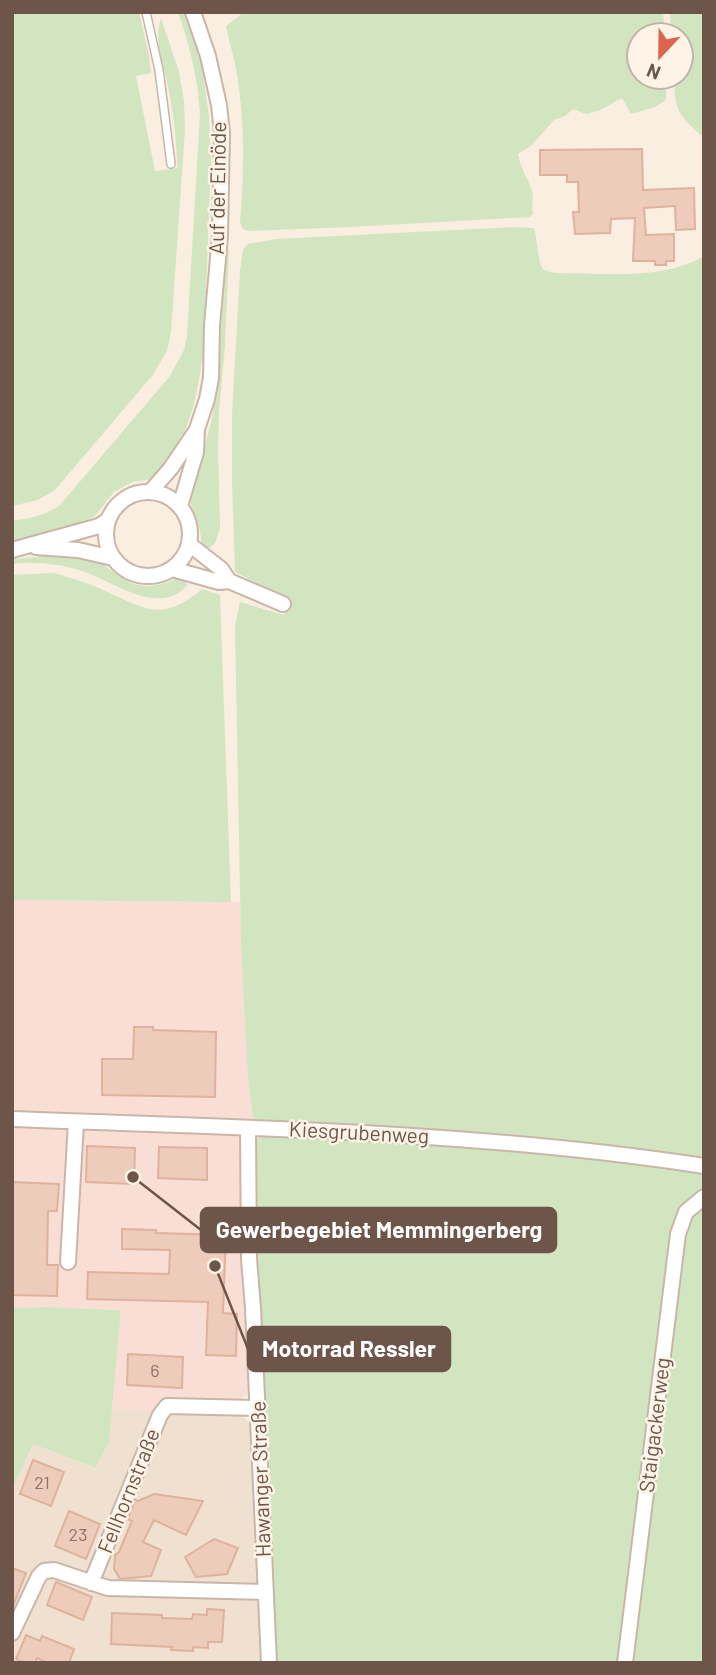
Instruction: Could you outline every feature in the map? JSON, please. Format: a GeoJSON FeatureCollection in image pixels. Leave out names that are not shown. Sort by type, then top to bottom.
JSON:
{"type":"FeatureCollection","features":[{"type":"Feature","properties":{"kind":"street","name":"Auf der Einöde"},"geometry":{"type":"LineString","coordinates":[[193,12],[215,84],[222,133],[211,378],[197,429]]}},
{"type":"Feature","properties":{"kind":"street"},"geometry":{"type":"LineString","coordinates":[[151,491],[171,468],[197,429]]}},
{"type":"Feature","properties":{"kind":"street"},"geometry":{"type":"LineString","coordinates":[[180,506],[196,452],[197,429]]}},
{"type":"Feature","properties":{"kind":"street"},"geometry":{"type":"LineString","coordinates":[[151,491],[167,496],[180,506],[189,524],[189,544],[183,558],[172,569],[162,574],[140,575],[130,572],[113,558],[106,536],[108,520],[116,506],[128,496],[151,491]]}},
{"type":"Feature","properties":{"kind":"street"},"geometry":{"type":"LineString","coordinates":[[12,550],[99,526],[108,520]]}},
{"type":"Feature","properties":{"kind":"street"},"geometry":{"type":"LineString","coordinates":[[189,544],[221,569],[229,581]]}},
{"type":"Feature","properties":{"kind":"street"},"geometry":{"type":"LineString","coordinates":[[28,547],[78,550],[113,558]]}},
{"type":"Feature","properties":{"kind":"street"},"geometry":{"type":"LineString","coordinates":[[172,569],[219,582],[229,581],[283,604]]}},
{"type":"Feature","properties":{"kind":"street","name":"Kiesgrubenweg"},"geometry":{"type":"LineString","coordinates":[[12,1119],[443,1137],[602,1152],[704,1166]]}},
{"type":"Feature","properties":{"kind":"street"},"geometry":{"type":"LineString","coordinates":[[68,1262],[76,1122]]}},
{"type":"Feature","properties":{"kind":"street","name":"Hawanger Straße"},"geometry":{"type":"LineString","coordinates":[[248,1128],[249,1259],[269,1663]]}},
{"type":"Feature","properties":{"kind":"street","name":"Staigackerweg"},"geometry":{"type":"LineString","coordinates":[[625,1663],[678,1234],[686,1212],[704,1197]]}},
{"type":"Feature","properties":{"kind":"street","name":"Fellhornstraße"},"geometry":{"type":"LineString","coordinates":[[91,1583],[160,1415],[167,1406],[258,1408]]}},
{"type":"Feature","properties":{"kind":"street"},"geometry":{"type":"LineString","coordinates":[[12,1633],[39,1576],[44,1571],[54,1570],[108,1588],[266,1592]]}},
{"type":"Feature","properties":{"kind":"lane"},"geometry":{"type":"LineString","coordinates":[[146,12],[159,71],[172,164]]}},
{"type":"Feature","properties":{"kind":"shaded area"},"geometry":{"type":"Polygon","coordinates":[[[12,900],[240,902],[248,1080],[256,1139],[252,1386],[249,1393],[238,1401],[160,1399],[155,1411],[112,1409],[121,1310],[12,1308],[12,900]]]}},
{"type":"Feature","properties":{"kind":"shaded area"},"geometry":{"type":"Polygon","coordinates":[[[112,1409],[236,1414],[250,1422],[263,1663],[12,1663],[12,1490],[33,1444],[94,1468],[109,1442],[112,1409]]]}},
{"type":"Feature","properties":{"kind":"green space"},"geometry":{"type":"Polygon","coordinates":[[[12,12],[139,12],[151,73],[136,76],[155,171],[177,168],[173,114],[159,43],[161,18],[179,72],[185,130],[171,332],[167,351],[152,376],[55,490],[38,500],[12,506],[12,12]]]}},
{"type":"Feature","properties":{"kind":"green space"},"geometry":{"type":"Polygon","coordinates":[[[178,12],[186,12],[200,55],[209,116],[211,158],[204,345],[193,408],[180,445],[153,479],[132,482],[114,492],[94,517],[56,531],[12,540],[12,521],[43,514],[60,505],[170,376],[184,350],[200,115],[193,63],[178,12]]]}},
{"type":"Feature","properties":{"kind":"green space"},"geometry":{"type":"Polygon","coordinates":[[[244,12],[663,12],[664,21],[625,21],[625,91],[666,91],[666,100],[655,107],[631,114],[622,98],[598,111],[586,114],[573,109],[554,120],[531,146],[518,154],[533,194],[533,214],[530,217],[249,231],[243,229],[240,223],[243,165],[241,107],[226,26],[244,12]]]}},
{"type":"Feature","properties":{"kind":"green space"},"geometry":{"type":"Polygon","coordinates":[[[670,12],[704,12],[704,138],[683,118],[675,98],[675,91],[695,91],[695,21],[670,21],[670,12]]]}},
{"type":"Feature","properties":{"kind":"green space"},"geometry":{"type":"Polygon","coordinates":[[[534,228],[541,266],[544,270],[555,273],[651,272],[687,264],[704,256],[704,1159],[259,1122],[253,1117],[248,1080],[241,944],[235,626],[240,602],[284,615],[291,600],[235,572],[232,414],[243,249],[248,244],[276,239],[534,228]]]}},
{"type":"Feature","properties":{"kind":"green space"},"geometry":{"type":"Polygon","coordinates":[[[229,250],[219,412],[220,528],[215,543],[209,548],[203,547],[190,499],[211,423],[219,378],[224,254],[229,250]]]}},
{"type":"Feature","properties":{"kind":"green space"},"geometry":{"type":"Polygon","coordinates":[[[70,554],[100,562],[136,585],[153,586],[176,579],[187,583],[187,586],[175,595],[149,598],[74,569],[38,563],[12,564],[12,559],[70,554]]]}},
{"type":"Feature","properties":{"kind":"green space"},"geometry":{"type":"Polygon","coordinates":[[[54,573],[152,609],[175,606],[202,589],[220,595],[231,902],[12,900],[12,575],[54,573]]]}},
{"type":"Feature","properties":{"kind":"green space"},"geometry":{"type":"Polygon","coordinates":[[[265,1134],[514,1147],[704,1172],[704,1191],[688,1202],[619,1663],[274,1663],[255,1247],[255,1146],[256,1139],[265,1134]]]}},
{"type":"Feature","properties":{"kind":"green space"},"geometry":{"type":"Polygon","coordinates":[[[704,1201],[704,1663],[629,1663],[684,1228],[691,1213],[704,1201]]]}},
{"type":"Feature","properties":{"kind":"green space"},"geometry":{"type":"Polygon","coordinates":[[[12,1308],[121,1310],[109,1442],[95,1468],[33,1444],[12,1490],[12,1308]]]}},
{"type":"Feature","properties":{"kind":"building"},"geometry":{"type":"Polygon","coordinates":[[[642,149],[643,190],[694,188],[695,229],[676,230],[675,206],[644,208],[646,235],[674,234],[674,261],[666,261],[666,265],[655,265],[655,261],[633,261],[635,218],[611,219],[610,233],[575,234],[573,212],[579,212],[578,182],[567,182],[567,175],[540,175],[540,150],[642,149]]]}},
{"type":"Feature","properties":{"kind":"building"},"geometry":{"type":"Polygon","coordinates":[[[134,1027],[216,1032],[215,1097],[102,1095],[102,1059],[133,1059],[134,1027]]]}},
{"type":"Feature","properties":{"kind":"building"},"geometry":{"type":"Polygon","coordinates":[[[87,1146],[135,1148],[134,1184],[86,1182],[87,1146]]]}},
{"type":"Feature","properties":{"kind":"building"},"geometry":{"type":"Polygon","coordinates":[[[159,1147],[207,1148],[207,1180],[158,1178],[159,1147]]]}},
{"type":"Feature","properties":{"kind":"building"},"geometry":{"type":"Polygon","coordinates":[[[12,1182],[59,1184],[57,1211],[48,1211],[47,1265],[58,1265],[57,1296],[12,1295],[12,1182]]]}},
{"type":"Feature","properties":{"kind":"building"},"geometry":{"type":"Polygon","coordinates":[[[122,1229],[226,1235],[223,1313],[237,1314],[236,1356],[206,1355],[208,1302],[87,1299],[88,1272],[169,1274],[170,1250],[122,1249],[122,1229]]]}},
{"type":"Feature","properties":{"kind":"building"},"geometry":{"type":"Polygon","coordinates":[[[128,1354],[183,1357],[182,1388],[127,1385],[128,1354]]]}},
{"type":"Feature","properties":{"kind":"building"},"geometry":{"type":"Polygon","coordinates":[[[33,1460],[64,1472],[51,1506],[20,1494],[33,1460]]]}},
{"type":"Feature","properties":{"kind":"building"},"geometry":{"type":"Polygon","coordinates":[[[154,1494],[203,1501],[186,1535],[154,1520],[143,1542],[161,1550],[151,1576],[120,1579],[114,1569],[115,1555],[119,1552],[132,1521],[128,1519],[135,1500],[154,1494]]]}},
{"type":"Feature","properties":{"kind":"building"},"geometry":{"type":"Polygon","coordinates":[[[69,1511],[100,1524],[86,1559],[55,1546],[69,1511]]]}},
{"type":"Feature","properties":{"kind":"building"},"geometry":{"type":"Polygon","coordinates":[[[214,1539],[238,1548],[227,1574],[196,1577],[185,1557],[214,1539]]]}},
{"type":"Feature","properties":{"kind":"building"},"geometry":{"type":"Polygon","coordinates":[[[12,1568],[26,1573],[13,1606],[12,1606],[12,1568]]]}},
{"type":"Feature","properties":{"kind":"building"},"geometry":{"type":"Polygon","coordinates":[[[56,1582],[92,1597],[83,1620],[47,1605],[56,1582]]]}},
{"type":"Feature","properties":{"kind":"building"},"geometry":{"type":"Polygon","coordinates":[[[207,1609],[224,1610],[222,1642],[208,1642],[208,1648],[193,1647],[193,1651],[171,1650],[172,1647],[111,1644],[112,1613],[192,1619],[193,1614],[207,1615],[207,1609]]]}},
{"type":"Feature","properties":{"kind":"building"},"geometry":{"type":"Polygon","coordinates":[[[26,1635],[40,1641],[42,1636],[74,1649],[69,1663],[48,1663],[37,1658],[35,1663],[25,1663],[16,1659],[26,1635]]]}},
{"type":"Feature","properties":{"kind":"place","name":"Gewerbegebiet Memmingerberg"},"geometry":{"type":"Point","coordinates":[133,1177]}},
{"type":"Feature","properties":{"kind":"place","name":"Motorrad Ressler"},"geometry":{"type":"Point","coordinates":[215,1266]}}]}
